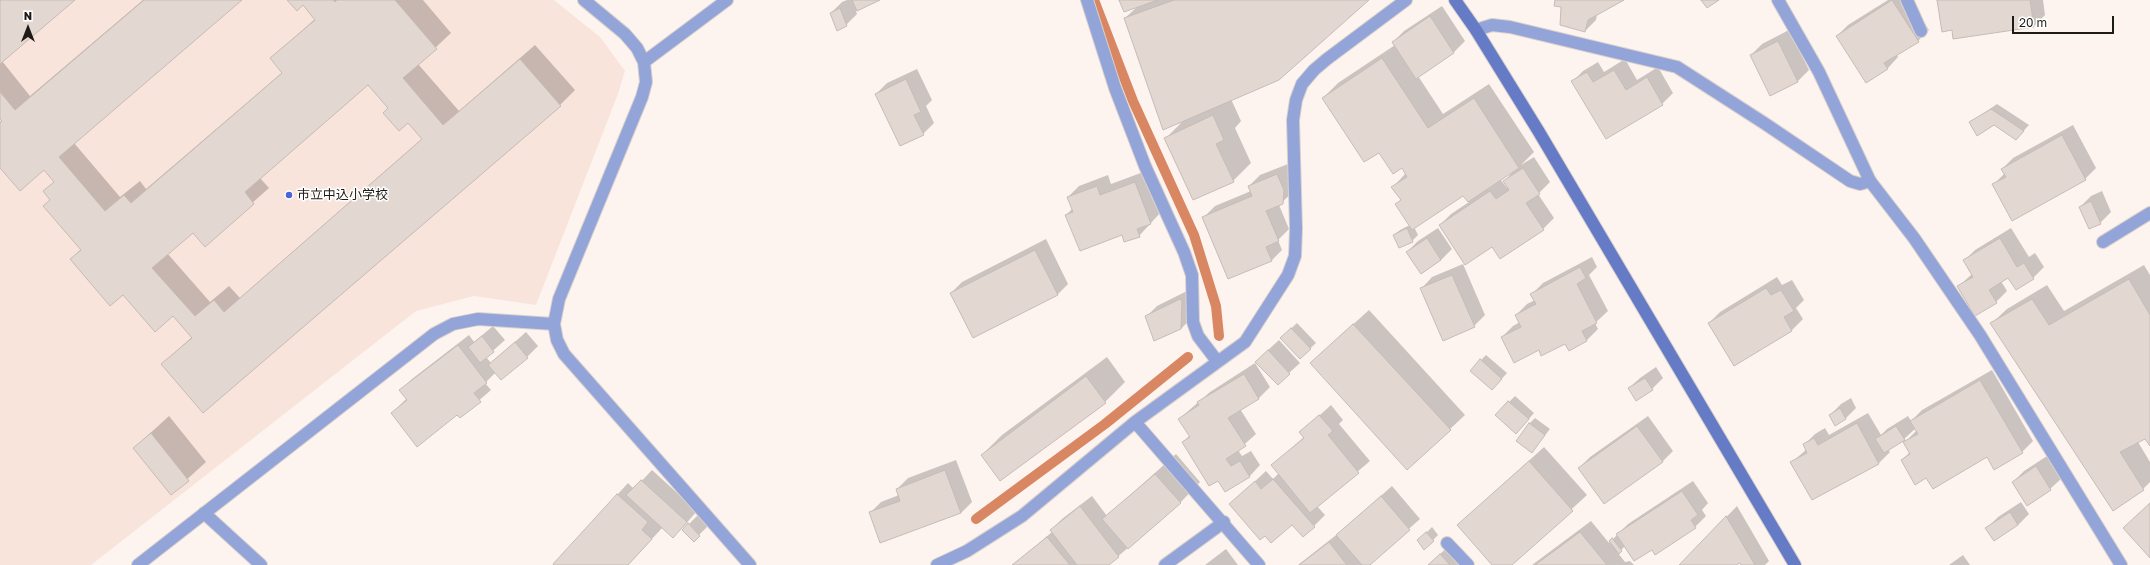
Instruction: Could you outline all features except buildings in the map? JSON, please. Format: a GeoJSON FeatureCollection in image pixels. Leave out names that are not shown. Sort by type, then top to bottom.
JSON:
{"type":"FeatureCollection","features":[{"type":"Feature","properties":{"kind":"main road"},"geometry":{"type":"LineString","coordinates":[[1455,0],[1476,30],[1792,564]]}},
{"type":"Feature","properties":{"kind":"street"},"geometry":{"type":"LineString","coordinates":[[584,0],[626,34],[637,48],[644,62],[646,82],[642,97],[559,299],[554,324],[557,340],[564,354],[750,565]]}},
{"type":"Feature","properties":{"kind":"street"},"geometry":{"type":"LineString","coordinates":[[644,62],[727,0]]}},
{"type":"Feature","properties":{"kind":"street"},"geometry":{"type":"LineString","coordinates":[[1087,0],[1115,88],[1145,166],[1184,252],[1192,275],[1193,322],[1198,336],[1217,361]]}},
{"type":"Feature","properties":{"kind":"street"},"geometry":{"type":"LineString","coordinates":[[937,565],[967,551],[1022,516],[1136,422],[1217,361],[1245,342],[1288,274],[1295,256],[1296,229],[1293,120],[1296,100],[1302,84],[1314,70],[1327,59],[1406,0]]}},
{"type":"Feature","properties":{"kind":"street"},"geometry":{"type":"LineString","coordinates":[[1778,0],[1819,72],[1870,180],[1914,238],[1980,334],[2121,565]]}},
{"type":"Feature","properties":{"kind":"street"},"geometry":{"type":"LineString","coordinates":[[1908,0],[1921,30]]}},
{"type":"Feature","properties":{"kind":"street"},"geometry":{"type":"LineString","coordinates":[[1476,30],[1492,25],[1510,27],[1677,67],[1850,181],[1860,184],[1870,180]]}},
{"type":"Feature","properties":{"kind":"street"},"geometry":{"type":"LineString","coordinates":[[2103,242],[2150,213]]}},
{"type":"Feature","properties":{"kind":"street"},"geometry":{"type":"LineString","coordinates":[[138,565],[434,334],[453,324],[478,319],[554,324]]}},
{"type":"Feature","properties":{"kind":"street"},"geometry":{"type":"LineString","coordinates":[[1136,422],[1224,522],[1259,565]]}},
{"type":"Feature","properties":{"kind":"street"},"geometry":{"type":"LineString","coordinates":[[204,513],[261,565]]}},
{"type":"Feature","properties":{"kind":"street"},"geometry":{"type":"LineString","coordinates":[[1165,565],[1224,522]]}},
{"type":"Feature","properties":{"kind":"street"},"geometry":{"type":"LineString","coordinates":[[1447,543],[1468,565]]}},
{"type":"Feature","properties":{"kind":"shaded area","name":"市立中込小学校"},"geometry":{"type":"Polygon","coordinates":[[[0,0],[554,0],[600,37],[625,71],[618,94],[536,305],[474,296],[416,311],[91,565],[0,565],[0,0]]]}},
{"type":"Feature","properties":{"kind":"waterway"},"geometry":{"type":"LineString","coordinates":[[1094,0],[1133,101],[1194,235],[1216,306],[1219,336]]}},
{"type":"Feature","properties":{"kind":"waterway"},"geometry":{"type":"LineString","coordinates":[[976,519],[1105,424],[1188,357]]}},
{"type":"Feature","properties":{"kind":"place","name":"市立中込小学校"},"geometry":{"type":"Point","coordinates":[289,195]}}]}
